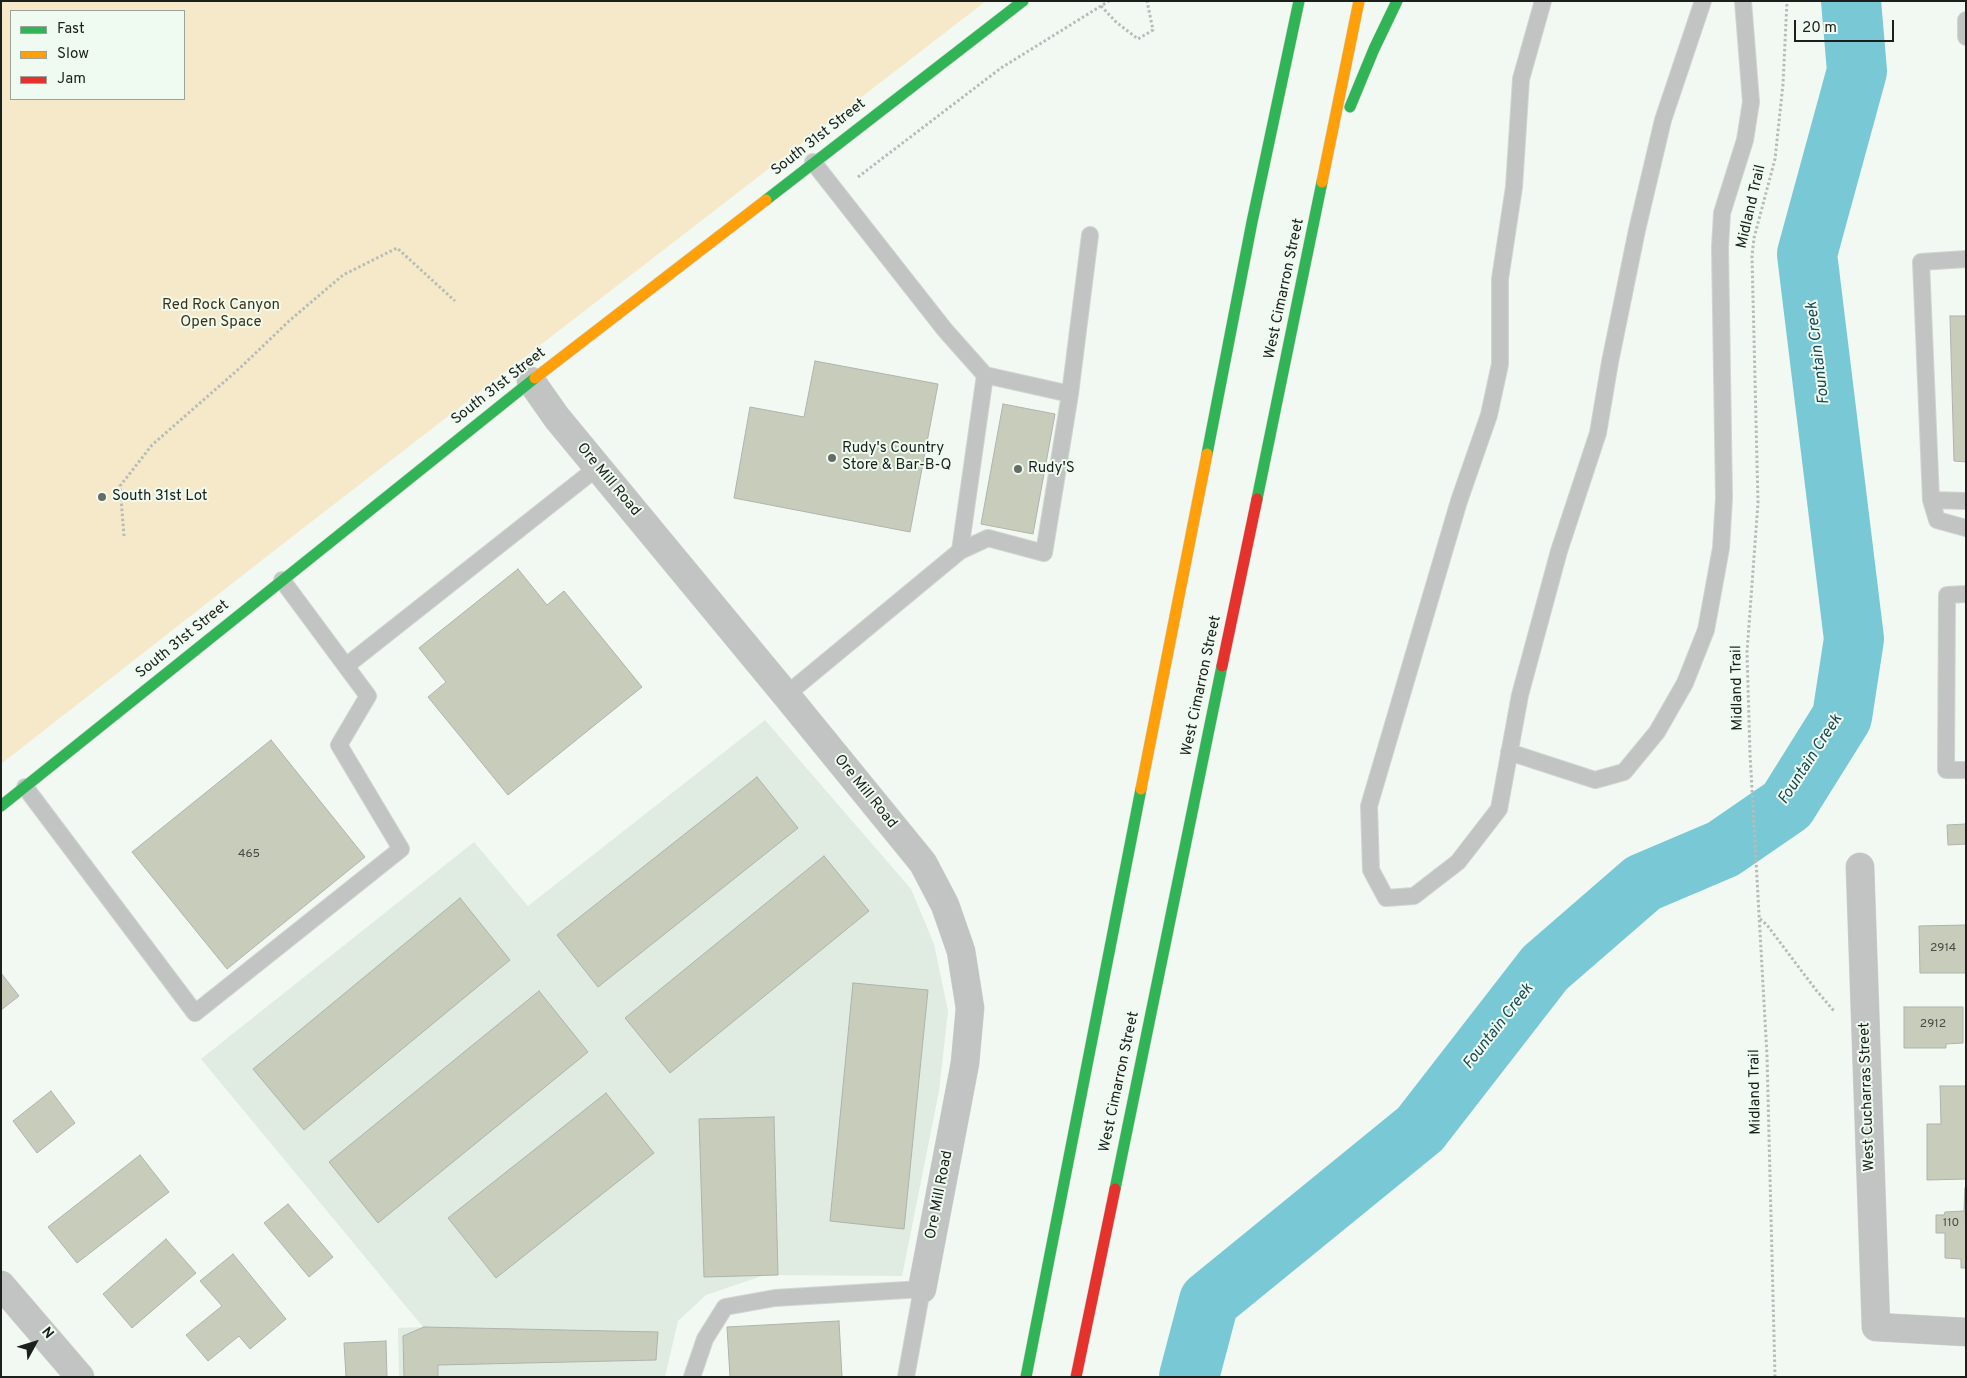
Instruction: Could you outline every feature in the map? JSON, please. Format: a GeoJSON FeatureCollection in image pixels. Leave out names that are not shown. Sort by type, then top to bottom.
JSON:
{"type":"FeatureCollection","features":[{"type":"Feature","properties":{"kind":"main road","name":"South 31st Street"},"geometry":{"type":"LineString","coordinates":[[1,806],[531,381],[1023,1]]}},
{"type":"Feature","properties":{"kind":"main road"},"geometry":{"type":"LineString","coordinates":[[1026,1377],[1248,242],[1299,1]]}},
{"type":"Feature","properties":{"kind":"main road","name":"West Cimarron Street"},"geometry":{"type":"LineString","coordinates":[[1076,1377],[1360,1]]}},
{"type":"Feature","properties":{"kind":"main road"},"geometry":{"type":"LineString","coordinates":[[1325,166],[1374,49],[1397,1]]}},
{"type":"Feature","properties":{"kind":"main road"},"geometry":{"type":"LineString","coordinates":[[1282,24],[1282,85]]}},
{"type":"Feature","properties":{"kind":"street","name":"Ore Mill Road"},"geometry":{"type":"LineString","coordinates":[[531,381],[557,418],[923,863],[945,905],[961,951],[970,1008],[965,1063],[922,1289]]}},
{"type":"Feature","properties":{"kind":"street","name":"West Cucharras Street"},"geometry":{"type":"LineString","coordinates":[[1860,867],[1876,1327],[1966,1332]]}},
{"type":"Feature","properties":{"kind":"street"},"geometry":{"type":"LineString","coordinates":[[1,1285],[80,1377]]}},
{"type":"Feature","properties":{"kind":"lane"},"geometry":{"type":"LineString","coordinates":[[1542,1],[1521,78],[1514,187],[1500,279],[1500,364],[1489,415],[1459,501],[1369,806],[1371,870],[1386,898],[1414,896],[1458,862],[1499,809],[1520,695],[1559,551],[1598,433],[1610,362],[1637,230],[1663,120],[1703,1]]}},
{"type":"Feature","properties":{"kind":"lane"},"geometry":{"type":"LineString","coordinates":[[1509,752],[1595,780],[1624,772],[1662,724],[1685,683],[1706,630],[1721,548],[1724,498],[1720,247],[1722,213],[1745,140],[1750,102],[1743,1]]}},
{"type":"Feature","properties":{"kind":"lane"},"geometry":{"type":"LineString","coordinates":[[1966,20],[1966,37]]}},
{"type":"Feature","properties":{"kind":"lane"},"geometry":{"type":"LineString","coordinates":[[813,162],[945,330],[985,375],[1070,394]]}},
{"type":"Feature","properties":{"kind":"lane"},"geometry":{"type":"LineString","coordinates":[[786,695],[960,551],[988,538],[1044,553],[1070,394],[1090,235]]}},
{"type":"Feature","properties":{"kind":"lane"},"geometry":{"type":"LineString","coordinates":[[1966,259],[1921,262],[1931,500],[1937,520],[1966,528]]}},
{"type":"Feature","properties":{"kind":"lane"},"geometry":{"type":"LineString","coordinates":[[960,551],[985,375]]}},
{"type":"Feature","properties":{"kind":"lane"},"geometry":{"type":"LineString","coordinates":[[346,666],[598,467]]}},
{"type":"Feature","properties":{"kind":"lane"},"geometry":{"type":"LineString","coordinates":[[1931,500],[1966,502]]}},
{"type":"Feature","properties":{"kind":"lane"},"geometry":{"type":"LineString","coordinates":[[25,787],[195,1013],[401,849],[338,745],[368,696],[282,580]]}},
{"type":"Feature","properties":{"kind":"lane"},"geometry":{"type":"LineString","coordinates":[[1966,594],[1947,595],[1946,770],[1966,770]]}},
{"type":"Feature","properties":{"kind":"lane"},"geometry":{"type":"LineString","coordinates":[[692,1377],[705,1339],[725,1307],[775,1298],[922,1289],[906,1377]]}},
{"type":"Feature","properties":{"kind":"path"},"geometry":{"type":"LineString","coordinates":[[853,182],[1001,68],[1109,1]]}},
{"type":"Feature","properties":{"kind":"path"},"geometry":{"type":"LineString","coordinates":[[1101,6],[1116,22],[1138,39],[1154,30],[1147,1]]}},
{"type":"Feature","properties":{"kind":"path","name":"Midland Trail"},"geometry":{"type":"LineString","coordinates":[[1776,1377],[1767,1056],[1756,877],[1747,652],[1758,503],[1752,256],[1754,238],[1775,159],[1783,84],[1787,1]]}},
{"type":"Feature","properties":{"kind":"path"},"geometry":{"type":"LineString","coordinates":[[124,536],[120,486],[152,445],[241,367],[289,321],[343,275],[397,248],[455,300]]}},
{"type":"Feature","properties":{"kind":"path"},"geometry":{"type":"LineString","coordinates":[[1759,918],[1832,1009],[1866,1032]]}},
{"type":"Feature","properties":{"kind":"shaded area"},"geometry":{"type":"Polygon","coordinates":[[[765,720],[911,889],[934,944],[948,1011],[939,1091],[902,1276],[765,1275],[706,1295],[678,1321],[665,1377],[399,1377],[398,1328],[423,1327],[201,1059],[474,842],[528,906],[765,720]]]}},
{"type":"Feature","properties":{"kind":"green space","name":"Red Rock Canyon Open Space"},"geometry":{"type":"Polygon","coordinates":[[[1,1],[986,1],[1,764],[1,1]]]}},
{"type":"Feature","properties":{"kind":"building"},"geometry":{"type":"Polygon","coordinates":[[[1950,316],[1966,316],[1966,462],[1954,461],[1950,316]]]}},
{"type":"Feature","properties":{"kind":"building","name":"Rudy's Country Store & Bar-B-Q"},"geometry":{"type":"Polygon","coordinates":[[[815,361],[938,384],[910,532],[734,498],[750,407],[804,417],[815,361]]]}},
{"type":"Feature","properties":{"kind":"building","name":"Rudy'S"},"geometry":{"type":"Polygon","coordinates":[[[1003,404],[1055,414],[1033,534],[981,524],[1003,404]]]}},
{"type":"Feature","properties":{"kind":"building"},"geometry":{"type":"Polygon","coordinates":[[[518,569],[547,605],[564,591],[642,687],[508,795],[428,697],[446,682],[419,648],[518,569]]]}},
{"type":"Feature","properties":{"kind":"building"},"geometry":{"type":"Polygon","coordinates":[[[271,740],[365,857],[227,969],[132,852],[271,740]]]}},
{"type":"Feature","properties":{"kind":"building"},"geometry":{"type":"Polygon","coordinates":[[[757,777],[798,828],[598,987],[557,935],[757,777]]]}},
{"type":"Feature","properties":{"kind":"building"},"geometry":{"type":"Polygon","coordinates":[[[1966,824],[1966,844],[1948,845],[1947,825],[1966,824]]]}},
{"type":"Feature","properties":{"kind":"building"},"geometry":{"type":"Polygon","coordinates":[[[824,856],[869,911],[670,1073],[625,1018],[824,856]]]}},
{"type":"Feature","properties":{"kind":"building"},"geometry":{"type":"Polygon","coordinates":[[[460,898],[510,960],[304,1130],[253,1069],[460,898]]]}},
{"type":"Feature","properties":{"kind":"building"},"geometry":{"type":"Polygon","coordinates":[[[1966,925],[1966,973],[1920,973],[1919,926],[1966,925]]]}},
{"type":"Feature","properties":{"kind":"building"},"geometry":{"type":"Polygon","coordinates":[[[1,973],[19,996],[1,1010],[1,973]]]}},
{"type":"Feature","properties":{"kind":"building"},"geometry":{"type":"Polygon","coordinates":[[[853,983],[928,990],[904,1229],[830,1221],[853,983]]]}},
{"type":"Feature","properties":{"kind":"building"},"geometry":{"type":"Polygon","coordinates":[[[539,991],[588,1052],[378,1223],[329,1162],[539,991]]]}},
{"type":"Feature","properties":{"kind":"building"},"geometry":{"type":"Polygon","coordinates":[[[1904,1007],[1963,1007],[1963,1043],[1946,1044],[1946,1048],[1904,1048],[1904,1007]]]}},
{"type":"Feature","properties":{"kind":"building"},"geometry":{"type":"Polygon","coordinates":[[[1940,1086],[1966,1086],[1966,1179],[1927,1180],[1927,1124],[1941,1124],[1940,1086]]]}},
{"type":"Feature","properties":{"kind":"building"},"geometry":{"type":"Polygon","coordinates":[[[51,1091],[75,1123],[37,1153],[13,1121],[51,1091]]]}},
{"type":"Feature","properties":{"kind":"building"},"geometry":{"type":"Polygon","coordinates":[[[606,1093],[654,1153],[496,1278],[448,1218],[606,1093]]]}},
{"type":"Feature","properties":{"kind":"building"},"geometry":{"type":"Polygon","coordinates":[[[774,1117],[778,1275],[704,1277],[699,1119],[774,1117]]]}},
{"type":"Feature","properties":{"kind":"building"},"geometry":{"type":"Polygon","coordinates":[[[140,1155],[169,1192],[77,1263],[48,1227],[140,1155]]]}},
{"type":"Feature","properties":{"kind":"building"},"geometry":{"type":"Polygon","coordinates":[[[1965,1188],[1966,1268],[1961,1268],[1961,1259],[1945,1258],[1945,1233],[1936,1233],[1936,1215],[1944,1215],[1945,1212],[1964,1211],[1965,1188]]]}},
{"type":"Feature","properties":{"kind":"building"},"geometry":{"type":"Polygon","coordinates":[[[288,1204],[333,1257],[309,1277],[264,1223],[288,1204]]]}},
{"type":"Feature","properties":{"kind":"building"},"geometry":{"type":"Polygon","coordinates":[[[166,1239],[196,1273],[132,1328],[103,1294],[166,1239]]]}},
{"type":"Feature","properties":{"kind":"building"},"geometry":{"type":"Polygon","coordinates":[[[233,1254],[286,1319],[250,1349],[239,1336],[208,1361],[186,1335],[222,1306],[200,1281],[233,1254]]]}},
{"type":"Feature","properties":{"kind":"building"},"geometry":{"type":"Polygon","coordinates":[[[839,1321],[842,1377],[730,1377],[727,1327],[839,1321]]]}},
{"type":"Feature","properties":{"kind":"building"},"geometry":{"type":"Polygon","coordinates":[[[424,1327],[658,1332],[656,1360],[438,1365],[438,1377],[404,1377],[403,1336],[424,1327]]]}},
{"type":"Feature","properties":{"kind":"building"},"geometry":{"type":"Polygon","coordinates":[[[386,1341],[387,1377],[346,1377],[344,1343],[386,1341]]]}},
{"type":"Feature","properties":{"kind":"waterway","name":"Fountain Creek"},"geometry":{"type":"LineString","coordinates":[[1189,1377],[1209,1301],[1420,1129],[1545,968],[1643,883],[1723,849],[1787,805],[1842,717],[1854,639],[1807,254],[1857,71],[1851,1]]}},
{"type":"Feature","properties":{"kind":"traffic: fast"},"geometry":{"type":"LineString","coordinates":[[766,200],[1023,1]]}},
{"type":"Feature","properties":{"kind":"traffic: fast"},"geometry":{"type":"LineString","coordinates":[[1207,454],[1252,222],[1299,1]]}},
{"type":"Feature","properties":{"kind":"traffic: fast"},"geometry":{"type":"LineString","coordinates":[[1350,107],[1374,49],[1397,1]]}},
{"type":"Feature","properties":{"kind":"traffic: fast"},"geometry":{"type":"LineString","coordinates":[[1257,499],[1322,182]]}},
{"type":"Feature","properties":{"kind":"traffic: fast"},"geometry":{"type":"LineString","coordinates":[[1,806],[535,378]]}},
{"type":"Feature","properties":{"kind":"traffic: fast"},"geometry":{"type":"LineString","coordinates":[[1115,1189],[1222,666]]}},
{"type":"Feature","properties":{"kind":"traffic: fast"},"geometry":{"type":"LineString","coordinates":[[1026,1377],[1141,789]]}},
{"type":"Feature","properties":{"kind":"traffic: slow"},"geometry":{"type":"LineString","coordinates":[[1322,182],[1359,1]]}},
{"type":"Feature","properties":{"kind":"traffic: slow"},"geometry":{"type":"LineString","coordinates":[[535,378],[766,200]]}},
{"type":"Feature","properties":{"kind":"traffic: slow"},"geometry":{"type":"LineString","coordinates":[[1141,789],[1207,454]]}},
{"type":"Feature","properties":{"kind":"traffic: jam"},"geometry":{"type":"LineString","coordinates":[[1222,666],[1257,499]]}},
{"type":"Feature","properties":{"kind":"traffic: jam"},"geometry":{"type":"LineString","coordinates":[[1076,1377],[1115,1189]]}},
{"type":"Feature","properties":{"kind":"place","name":"Rudy's Country Store & Bar-B-Q"},"geometry":{"type":"Point","coordinates":[832,458]}},
{"type":"Feature","properties":{"kind":"place","name":"Rudy'S"},"geometry":{"type":"Point","coordinates":[1018,469]}},
{"type":"Feature","properties":{"kind":"place","name":"South 31st Lot"},"geometry":{"type":"Point","coordinates":[102,497]}}]}
